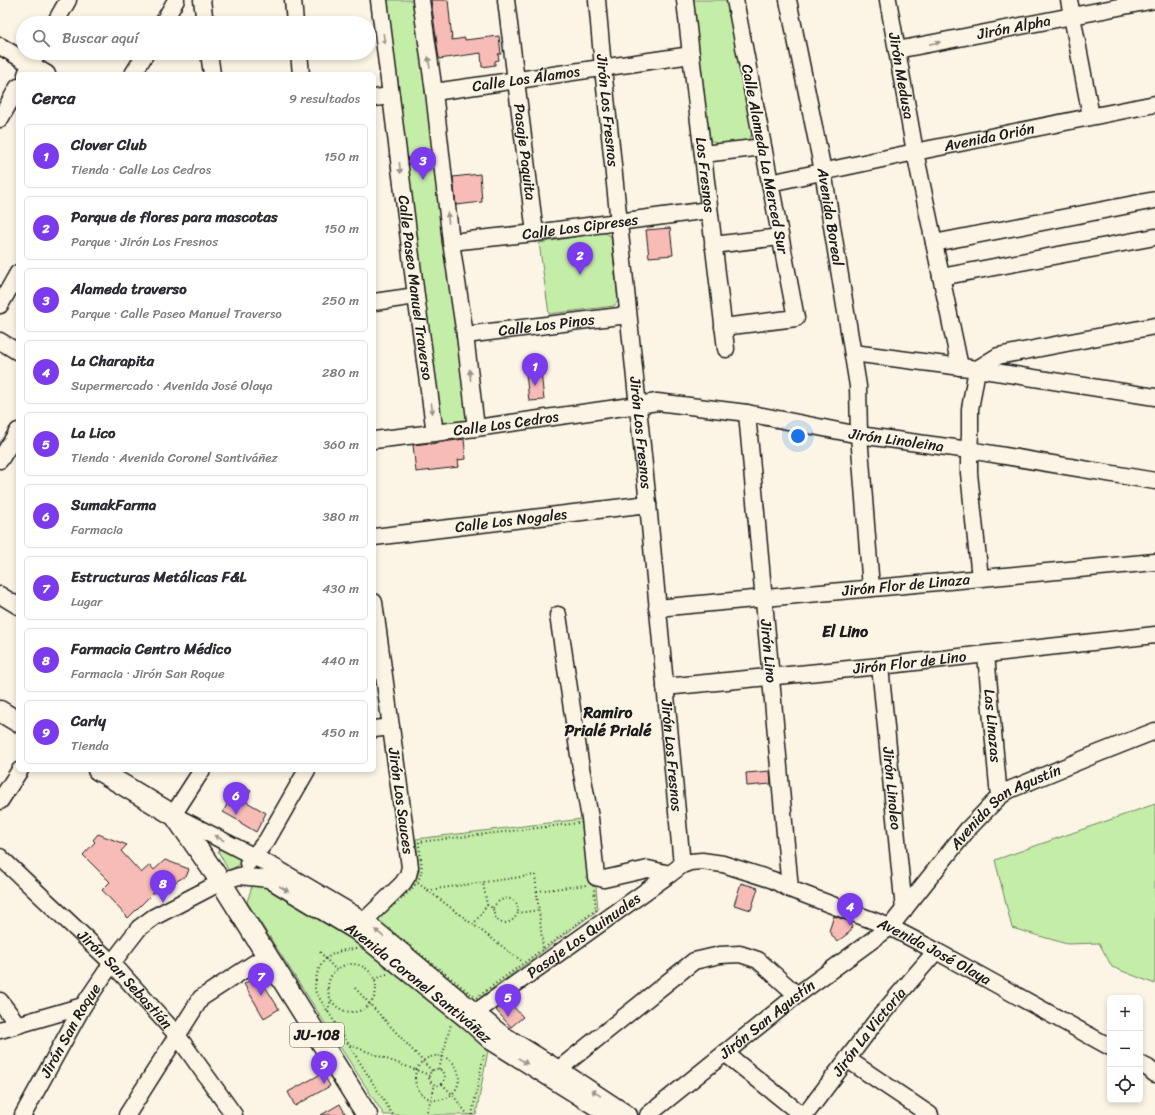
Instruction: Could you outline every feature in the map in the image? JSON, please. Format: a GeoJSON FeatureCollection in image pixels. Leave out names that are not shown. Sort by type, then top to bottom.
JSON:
{"type":"FeatureCollection","features":[{"type":"Feature","properties":{"kind":"main road"},"geometry":{"type":"LineString","coordinates":[[0,711],[16,721]]}},
{"type":"Feature","properties":{"kind":"main road","name":"JU-108"},"geometry":{"type":"LineString","coordinates":[[101,772],[174,816],[230,879],[267,955],[367,1115]]}},
{"type":"Feature","properties":{"kind":"street"},"geometry":{"type":"LineString","coordinates":[[58,16],[68,0]]}},
{"type":"Feature","properties":{"kind":"street"},"geometry":{"type":"LineString","coordinates":[[167,16],[176,0]]}},
{"type":"Feature","properties":{"kind":"street"},"geometry":{"type":"LineString","coordinates":[[202,0],[204,16]]}},
{"type":"Feature","properties":{"kind":"street"},"geometry":{"type":"LineString","coordinates":[[293,0],[294,16]]}},
{"type":"Feature","properties":{"kind":"street","name":"Calle Paseo Manuel Traverso"},"geometry":{"type":"LineString","coordinates":[[379,0],[416,296],[435,432]]}},
{"type":"Feature","properties":{"kind":"street"},"geometry":{"type":"LineString","coordinates":[[421,0],[476,428]]}},
{"type":"Feature","properties":{"kind":"street","name":"Pasaje Paquita"},"geometry":{"type":"LineString","coordinates":[[506,0],[536,233]]}},
{"type":"Feature","properties":{"kind":"street","name":"Jirón Los Fresnos"},"geometry":{"type":"LineString","coordinates":[[597,0],[665,687],[676,870]]}},
{"type":"Feature","properties":{"kind":"street","name":"Los Fresnos"},"geometry":{"type":"LineString","coordinates":[[686,0],[691,55],[726,349]]}},
{"type":"Feature","properties":{"kind":"street","name":"Calle Alameda La Merced Sur"},"geometry":{"type":"LineString","coordinates":[[723,327],[796,318],[735,0]]}},
{"type":"Feature","properties":{"kind":"street","name":"Avenida Boreal"},"geometry":{"type":"LineString","coordinates":[[788,0],[824,171],[858,386],[859,435]]}},
{"type":"Feature","properties":{"kind":"street","name":"Jirón Medusa"},"geometry":{"type":"LineString","coordinates":[[888,0],[915,152],[960,367]]}},
{"type":"Feature","properties":{"kind":"street"},"geometry":{"type":"LineString","coordinates":[[1069,0],[1091,116]]}},
{"type":"Feature","properties":{"kind":"street","name":"Jirón Alpha"},"geometry":{"type":"LineString","coordinates":[[897,50],[1155,0]]}},
{"type":"Feature","properties":{"kind":"street"},"geometry":{"type":"LineString","coordinates":[[0,46],[16,55]]}},
{"type":"Feature","properties":{"kind":"street","name":"Calle Los Álamos"},"geometry":{"type":"LineString","coordinates":[[434,92],[691,55]]}},
{"type":"Feature","properties":{"kind":"street"},"geometry":{"type":"LineString","coordinates":[[134,72],[142,60]]}},
{"type":"Feature","properties":{"kind":"street"},"geometry":{"type":"LineString","coordinates":[[210,60],[212,72]]}},
{"type":"Feature","properties":{"kind":"street"},"geometry":{"type":"LineString","coordinates":[[300,60],[301,72]]}},
{"type":"Feature","properties":{"kind":"street"},"geometry":{"type":"LineString","coordinates":[[31,64],[44,72]]}},
{"type":"Feature","properties":{"kind":"street"},"geometry":{"type":"LineString","coordinates":[[0,119],[16,91]]}},
{"type":"Feature","properties":{"kind":"street"},"geometry":{"type":"LineString","coordinates":[[376,98],[391,96]]}},
{"type":"Feature","properties":{"kind":"street","name":"Avenida Orión"},"geometry":{"type":"LineString","coordinates":[[770,183],[915,152],[1155,104]]}},
{"type":"Feature","properties":{"kind":"street"},"geometry":{"type":"LineString","coordinates":[[703,154],[763,147]]}},
{"type":"Feature","properties":{"kind":"street"},"geometry":{"type":"LineString","coordinates":[[934,243],[1155,200]]}},
{"type":"Feature","properties":{"kind":"street","name":"Calle Los Cipreses"},"geometry":{"type":"LineString","coordinates":[[451,242],[536,233],[709,210]]}},
{"type":"Feature","properties":{"kind":"street"},"geometry":{"type":"LineString","coordinates":[[713,246],[780,237]]}},
{"type":"Feature","properties":{"kind":"street"},"geometry":{"type":"LineString","coordinates":[[941,276],[1155,237]]}},
{"type":"Feature","properties":{"kind":"street"},"geometry":{"type":"LineString","coordinates":[[0,305],[16,276]]}},
{"type":"Feature","properties":{"kind":"street"},"geometry":{"type":"LineString","coordinates":[[376,302],[416,296]]}},
{"type":"Feature","properties":{"kind":"street","name":"Calle Los Pinos"},"geometry":{"type":"LineString","coordinates":[[465,334],[628,315]]}},
{"type":"Feature","properties":{"kind":"street"},"geometry":{"type":"LineString","coordinates":[[980,578],[969,473],[970,409],[977,369],[998,356],[1155,326]]}},
{"type":"Feature","properties":{"kind":"street"},"geometry":{"type":"LineString","coordinates":[[0,341],[16,351]]}},
{"type":"Feature","properties":{"kind":"street"},"geometry":{"type":"LineString","coordinates":[[853,352],[977,369],[1155,397]]}},
{"type":"Feature","properties":{"kind":"street","name":"Jirón Linoleina"},"geometry":{"type":"LineString","coordinates":[[638,405],[657,402],[747,414],[859,435],[969,450],[1155,481]]}},
{"type":"Feature","properties":{"kind":"street","name":"Calle Los Cedros"},"geometry":{"type":"LineString","coordinates":[[376,440],[476,428],[638,405]]}},
{"type":"Feature","properties":{"kind":"street","name":"Jirón Lino"},"geometry":{"type":"LineString","coordinates":[[747,414],[790,889]]}},
{"type":"Feature","properties":{"kind":"street"},"geometry":{"type":"LineString","coordinates":[[0,460],[16,434]]}},
{"type":"Feature","properties":{"kind":"street"},"geometry":{"type":"LineString","coordinates":[[859,435],[871,588]]}},
{"type":"Feature","properties":{"kind":"street","name":"Calle Los Nogales"},"geometry":{"type":"LineString","coordinates":[[376,537],[648,504]]}},
{"type":"Feature","properties":{"kind":"street","name":"Jirón Flor de Linaza"},"geometry":{"type":"LineString","coordinates":[[657,608],[1155,562]]}},
{"type":"Feature","properties":{"kind":"street"},"geometry":{"type":"LineString","coordinates":[[0,595],[16,602]]}},
{"type":"Feature","properties":{"kind":"street"},"geometry":{"type":"LineString","coordinates":[[558,615],[590,818],[596,877],[604,879],[648,869],[676,870]]}},
{"type":"Feature","properties":{"kind":"street","name":"Jirón Los Sauces"},"geometry":{"type":"LineString","coordinates":[[359,926],[403,883],[408,875],[410,867],[376,617]]}},
{"type":"Feature","properties":{"kind":"street","name":"Jirón Flor de Lino"},"geometry":{"type":"LineString","coordinates":[[665,687],[880,666],[1155,635]]}},
{"type":"Feature","properties":{"kind":"street","name":"Las Linazas"},"geometry":{"type":"LineString","coordinates":[[986,654],[999,797]]}},
{"type":"Feature","properties":{"kind":"street","name":"Jirón Linoleo"},"geometry":{"type":"LineString","coordinates":[[880,666],[904,910]]}},
{"type":"Feature","properties":{"kind":"street"},"geometry":{"type":"LineString","coordinates":[[376,729],[391,726]]}},
{"type":"Feature","properties":{"kind":"street","name":"Avenida San Agustín"},"geometry":{"type":"LineString","coordinates":[[890,927],[968,829],[999,797],[1009,790],[1155,731]]}},
{"type":"Feature","properties":{"kind":"street"},"geometry":{"type":"LineString","coordinates":[[0,801],[19,772]]}},
{"type":"Feature","properties":{"kind":"street"},"geometry":{"type":"LineString","coordinates":[[174,816],[201,772]]}},
{"type":"Feature","properties":{"kind":"street"},"geometry":{"type":"LineString","coordinates":[[230,879],[254,856],[267,840],[305,772]]}},
{"type":"Feature","properties":{"kind":"street","name":"Avenida Coronel Santiváñez"},"geometry":{"type":"LineString","coordinates":[[174,816],[254,856],[359,926],[467,1015],[490,1041],[608,1115]]}},
{"type":"Feature","properties":{"kind":"street","name":"Jirón San Sebastián"},"geometry":{"type":"LineString","coordinates":[[0,857],[112,963],[177,1035],[234,1115]]}},
{"type":"Feature","properties":{"kind":"street","name":"Avenida José Olaya"},"geometry":{"type":"LineString","coordinates":[[676,870],[690,862],[702,861],[723,864],[773,880],[790,889],[890,927],[936,950],[1107,1045]]}},
{"type":"Feature","properties":{"kind":"street","name":"Pasaje Los Quinuales"},"geometry":{"type":"LineString","coordinates":[[467,1015],[676,870]]}},
{"type":"Feature","properties":{"kind":"street","name":"Avenida Coronel Santiváñez"},"geometry":{"type":"LineString","coordinates":[[230,879],[268,879],[359,926]]}},
{"type":"Feature","properties":{"kind":"street","name":"Jirón San Roque"},"geometry":{"type":"LineString","coordinates":[[23,1115],[83,1006],[112,963],[140,928],[154,917],[230,879]]}},
{"type":"Feature","properties":{"kind":"street","name":"Jirón San Agustín"},"geometry":{"type":"LineString","coordinates":[[648,1115],[797,995],[890,927]]}},
{"type":"Feature","properties":{"kind":"street","name":"Jirón La Victoria"},"geometry":{"type":"LineString","coordinates":[[803,1115],[876,1020],[936,950]]}},
{"type":"Feature","properties":{"kind":"street"},"geometry":{"type":"LineString","coordinates":[[559,1069],[694,962],[720,955],[740,954],[758,960],[797,995]]}},
{"type":"Feature","properties":{"kind":"street"},"geometry":{"type":"LineString","coordinates":[[127,1115],[201,998],[267,955]]}},
{"type":"Feature","properties":{"kind":"street"},"geometry":{"type":"LineString","coordinates":[[0,1001],[18,1025]]}},
{"type":"Feature","properties":{"kind":"street"},"geometry":{"type":"LineString","coordinates":[[0,1030],[83,1006]]}},
{"type":"Feature","properties":{"kind":"street","name":"Avenida Coronel Santiváñez"},"geometry":{"type":"LineString","coordinates":[[467,1015],[502,1033],[628,1115]]}},
{"type":"Feature","properties":{"kind":"street"},"geometry":{"type":"LineString","coordinates":[[725,1053],[803,1115]]}},
{"type":"Feature","properties":{"kind":"street"},"geometry":{"type":"LineString","coordinates":[[847,1059],[927,1114]]}},
{"type":"Feature","properties":{"kind":"street"},"geometry":{"type":"LineString","coordinates":[[1143,1066],[1155,1074]]}},
{"type":"Feature","properties":{"kind":"path"},"geometry":{"type":"LineString","coordinates":[[587,822],[596,910],[543,949],[476,998],[376,919],[413,888],[417,882],[421,872],[418,842],[587,822]]}},
{"type":"Feature","properties":{"kind":"path"},"geometry":{"type":"LineString","coordinates":[[428,890],[535,875],[543,949]]}},
{"type":"Feature","properties":{"kind":"path"},"geometry":{"type":"LineString","coordinates":[[417,882],[524,963]]}},
{"type":"Feature","properties":{"kind":"path"},"geometry":{"type":"LineString","coordinates":[[473,925],[487,905],[482,882]]}},
{"type":"Feature","properties":{"kind":"path"},"geometry":{"type":"LineString","coordinates":[[537,891],[586,885]]}},
{"type":"Feature","properties":{"kind":"path"},"geometry":{"type":"LineString","coordinates":[[509,899],[517,905],[518,913],[515,919],[511,922],[505,923],[500,922],[496,918],[493,908],[500,900],[509,899]]}},
{"type":"Feature","properties":{"kind":"path"},"geometry":{"type":"LineString","coordinates":[[487,905],[493,908]]}},
{"type":"Feature","properties":{"kind":"path"},"geometry":{"type":"LineString","coordinates":[[518,913],[539,910]]}},
{"type":"Feature","properties":{"kind":"path"},"geometry":{"type":"LineString","coordinates":[[360,950],[348,949],[329,955],[318,970],[315,980],[315,991],[350,1045],[392,1115]]}},
{"type":"Feature","properties":{"kind":"path"},"geometry":{"type":"LineString","coordinates":[[320,952],[336,970]]}},
{"type":"Feature","properties":{"kind":"path"},"geometry":{"type":"LineString","coordinates":[[348,964],[361,965],[367,968],[375,979],[376,984],[375,995],[370,1004],[359,1011],[346,1011],[335,1004],[331,999],[328,987],[332,974],[336,970],[348,964]]}},
{"type":"Feature","properties":{"kind":"path"},"geometry":{"type":"LineString","coordinates":[[375,979],[392,972]]}},
{"type":"Feature","properties":{"kind":"path"},"geometry":{"type":"LineString","coordinates":[[355,988],[432,1071]]}},
{"type":"Feature","properties":{"kind":"path"},"geometry":{"type":"LineString","coordinates":[[328,1012],[331,999]]}},
{"type":"Feature","properties":{"kind":"path"},"geometry":{"type":"LineString","coordinates":[[440,1069],[453,1019],[467,1015]]}},
{"type":"Feature","properties":{"kind":"path"},"geometry":{"type":"LineString","coordinates":[[350,1045],[429,1075]]}},
{"type":"Feature","properties":{"kind":"path"},"geometry":{"type":"LineString","coordinates":[[472,1115],[484,1053]]}},
{"type":"Feature","properties":{"kind":"path"},"geometry":{"type":"LineString","coordinates":[[430,1056],[443,1056],[449,1059],[457,1069],[459,1082],[456,1089],[452,1094],[442,1100],[425,1097],[417,1088],[415,1082],[416,1070],[423,1060],[430,1056]]}},
{"type":"Feature","properties":{"kind":"path"},"geometry":{"type":"LineString","coordinates":[[440,1069],[445,1074],[446,1078],[442,1084],[438,1086],[431,1082],[429,1075],[432,1071],[440,1069]]}},
{"type":"Feature","properties":{"kind":"path"},"geometry":{"type":"LineString","coordinates":[[442,1084],[452,1094],[468,1115]]}},
{"type":"Feature","properties":{"kind":"path"},"geometry":{"type":"LineString","coordinates":[[426,1115],[435,1085]]}},
{"type":"Feature","properties":{"kind":"green space"},"geometry":{"type":"Polygon","coordinates":[[[384,0],[417,0],[470,411],[467,422],[447,425],[437,417],[384,0]]]}},
{"type":"Feature","properties":{"kind":"green space"},"geometry":{"type":"Polygon","coordinates":[[[692,0],[728,0],[754,131],[749,139],[741,142],[720,145],[707,137],[692,0]]]}},
{"type":"Feature","properties":{"kind":"green space"},"geometry":{"type":"Polygon","coordinates":[[[603,232],[611,236],[618,301],[614,306],[549,314],[539,243],[603,232]]]}},
{"type":"Feature","properties":{"kind":"green space"},"geometry":{"type":"Polygon","coordinates":[[[1155,804],[1155,984],[1112,967],[1099,943],[1067,944],[1012,928],[995,860],[1155,804]]]}},
{"type":"Feature","properties":{"kind":"green space"},"geometry":{"type":"Polygon","coordinates":[[[590,818],[598,910],[476,1001],[374,919],[408,891],[417,877],[419,870],[416,839],[590,818]]]}},
{"type":"Feature","properties":{"kind":"green space"},"geometry":{"type":"Polygon","coordinates":[[[220,846],[243,860],[242,863],[229,871],[219,853],[218,848],[220,846]]]}},
{"type":"Feature","properties":{"kind":"green space"},"geometry":{"type":"Polygon","coordinates":[[[264,881],[343,929],[489,1045],[476,1115],[384,1115],[247,902],[252,886],[264,881]]]}},
{"type":"Feature","properties":{"kind":"building"},"geometry":{"type":"Polygon","coordinates":[[[431,0],[448,0],[452,40],[499,36],[501,54],[498,54],[499,60],[495,61],[495,65],[482,67],[481,53],[439,59],[431,0]]]}},
{"type":"Feature","properties":{"kind":"building"},"geometry":{"type":"Polygon","coordinates":[[[480,174],[482,202],[456,205],[453,177],[480,174]]]}},
{"type":"Feature","properties":{"kind":"building"},"geometry":{"type":"Polygon","coordinates":[[[670,228],[673,255],[649,257],[646,230],[670,228]]]}},
{"type":"Feature","properties":{"kind":"building"},"geometry":{"type":"Polygon","coordinates":[[[541,372],[544,400],[529,401],[526,373],[541,372]]]}},
{"type":"Feature","properties":{"kind":"building"},"geometry":{"type":"Polygon","coordinates":[[[464,439],[466,459],[458,460],[459,467],[416,472],[413,445],[464,439]]]}},
{"type":"Feature","properties":{"kind":"building"},"geometry":{"type":"Polygon","coordinates":[[[770,771],[771,784],[747,786],[746,773],[770,771]]]}},
{"type":"Feature","properties":{"kind":"building"},"geometry":{"type":"Polygon","coordinates":[[[238,784],[251,791],[245,801],[266,813],[256,832],[223,812],[238,784]]]}},
{"type":"Feature","properties":{"kind":"building"},"geometry":{"type":"Polygon","coordinates":[[[98,834],[127,845],[121,851],[141,873],[150,865],[154,870],[165,860],[189,869],[187,875],[172,884],[164,882],[128,918],[102,890],[110,882],[83,855],[95,842],[93,840],[98,834]]]}},
{"type":"Feature","properties":{"kind":"building"},"geometry":{"type":"Polygon","coordinates":[[[741,883],[758,888],[751,910],[734,905],[741,883]]]}},
{"type":"Feature","properties":{"kind":"building"},"geometry":{"type":"Polygon","coordinates":[[[834,916],[851,922],[852,926],[851,931],[837,942],[829,931],[834,916]]]}},
{"type":"Feature","properties":{"kind":"building"},"geometry":{"type":"Polygon","coordinates":[[[258,975],[279,1009],[264,1018],[244,984],[258,975]]]}},
{"type":"Feature","properties":{"kind":"building"},"geometry":{"type":"Polygon","coordinates":[[[508,1001],[523,1017],[511,1027],[496,1010],[508,1001]]]}},
{"type":"Feature","properties":{"kind":"building"},"geometry":{"type":"Polygon","coordinates":[[[323,1073],[330,1086],[295,1106],[288,1092],[323,1073]]]}},
{"type":"Feature","properties":{"kind":"building"},"geometry":{"type":"Polygon","coordinates":[[[340,1104],[346,1115],[321,1115],[340,1104]]]}},
{"type":"Feature","properties":{"kind":"place","name":"Alameda traverso"},"geometry":{"type":"Point","coordinates":[423,180]}},
{"type":"Feature","properties":{"kind":"place","name":"Parque de flores para mascotas"},"geometry":{"type":"Point","coordinates":[580,275]}},
{"type":"Feature","properties":{"kind":"place","name":"Clover Club"},"geometry":{"type":"Point","coordinates":[535,386]}},
{"type":"Feature","properties":{"kind":"place","name":"SumakFarma"},"geometry":{"type":"Point","coordinates":[236,815]}},
{"type":"Feature","properties":{"kind":"place","name":"Farmacia Centro Médico"},"geometry":{"type":"Point","coordinates":[163,903]}},
{"type":"Feature","properties":{"kind":"place","name":"La Charapita"},"geometry":{"type":"Point","coordinates":[850,926]}},
{"type":"Feature","properties":{"kind":"place","name":"Estructuras Metálicas F&L"},"geometry":{"type":"Point","coordinates":[261,996]}},
{"type":"Feature","properties":{"kind":"place","name":"La Lico"},"geometry":{"type":"Point","coordinates":[508,1017]}},
{"type":"Feature","properties":{"kind":"place","name":"Carly"},"geometry":{"type":"Point","coordinates":[324,1084]}},
{"type":"Feature","properties":{"kind":"district","name":"El Lino"},"geometry":{"type":"Point","coordinates":[845,631]}},
{"type":"Feature","properties":{"kind":"district","name":"Ramiro Prialé Prialé"},"geometry":{"type":"Point","coordinates":[608,721]}}]}
